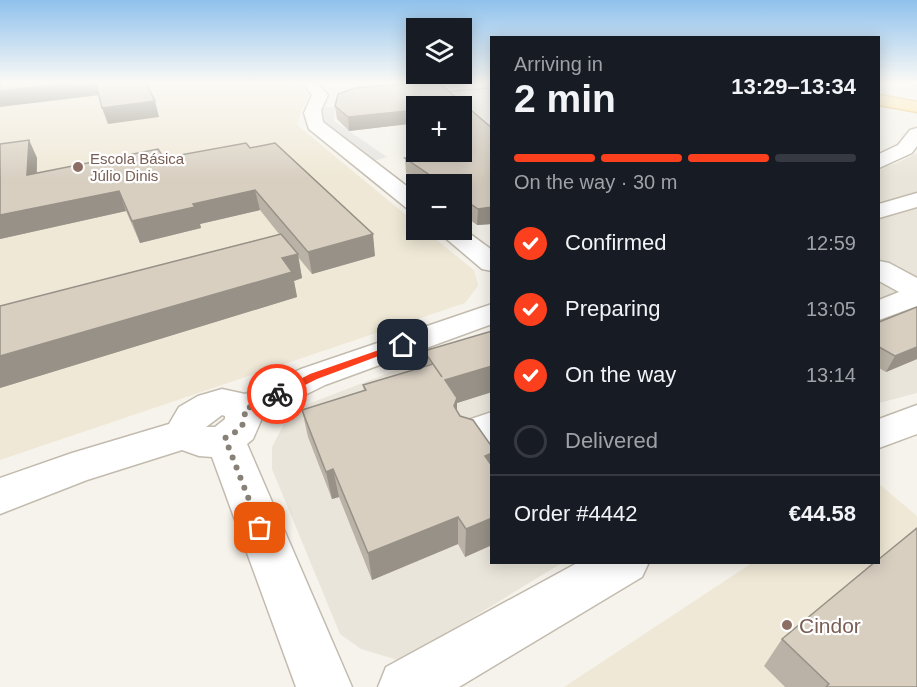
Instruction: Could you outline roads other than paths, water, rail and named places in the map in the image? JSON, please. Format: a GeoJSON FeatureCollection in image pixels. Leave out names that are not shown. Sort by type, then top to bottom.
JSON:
{"type":"FeatureCollection","features":[{"type":"Feature","properties":{"kind":"street"},"geometry":{"type":"LineString","coordinates":[[311,115],[315,125],[406,196]]}},
{"type":"Feature","properties":{"kind":"street"},"geometry":{"type":"LineString","coordinates":[[880,161],[904,149],[917,134]]}},
{"type":"Feature","properties":{"kind":"street"},"geometry":{"type":"LineString","coordinates":[[880,211],[917,200]]}},
{"type":"Feature","properties":{"kind":"street"},"geometry":{"type":"LineString","coordinates":[[462,240],[490,261]]}},
{"type":"Feature","properties":{"kind":"street"},"geometry":{"type":"LineString","coordinates":[[880,270],[917,290]]}},
{"type":"Feature","properties":{"kind":"street"},"geometry":{"type":"LineString","coordinates":[[880,310],[917,295]]}},
{"type":"Feature","properties":{"kind":"street"},"geometry":{"type":"LineString","coordinates":[[0,496],[72,470],[219,427],[313,377],[490,314]]}},
{"type":"Feature","properties":{"kind":"street"},"geometry":{"type":"LineString","coordinates":[[880,434],[917,419]]}},
{"type":"Feature","properties":{"kind":"street"},"geometry":{"type":"LineString","coordinates":[[219,427],[324,687]]}},
{"type":"Feature","properties":{"kind":"street"},"geometry":{"type":"LineString","coordinates":[[406,687],[621,564]]}},
{"type":"Feature","properties":{"kind":"place","name":"Escola Básica Júlio Dinis"},"geometry":{"type":"Point","coordinates":[78,167]}},
{"type":"Feature","properties":{"kind":"place","name":"Cindor"},"geometry":{"type":"Point","coordinates":[787,625]}}]}
